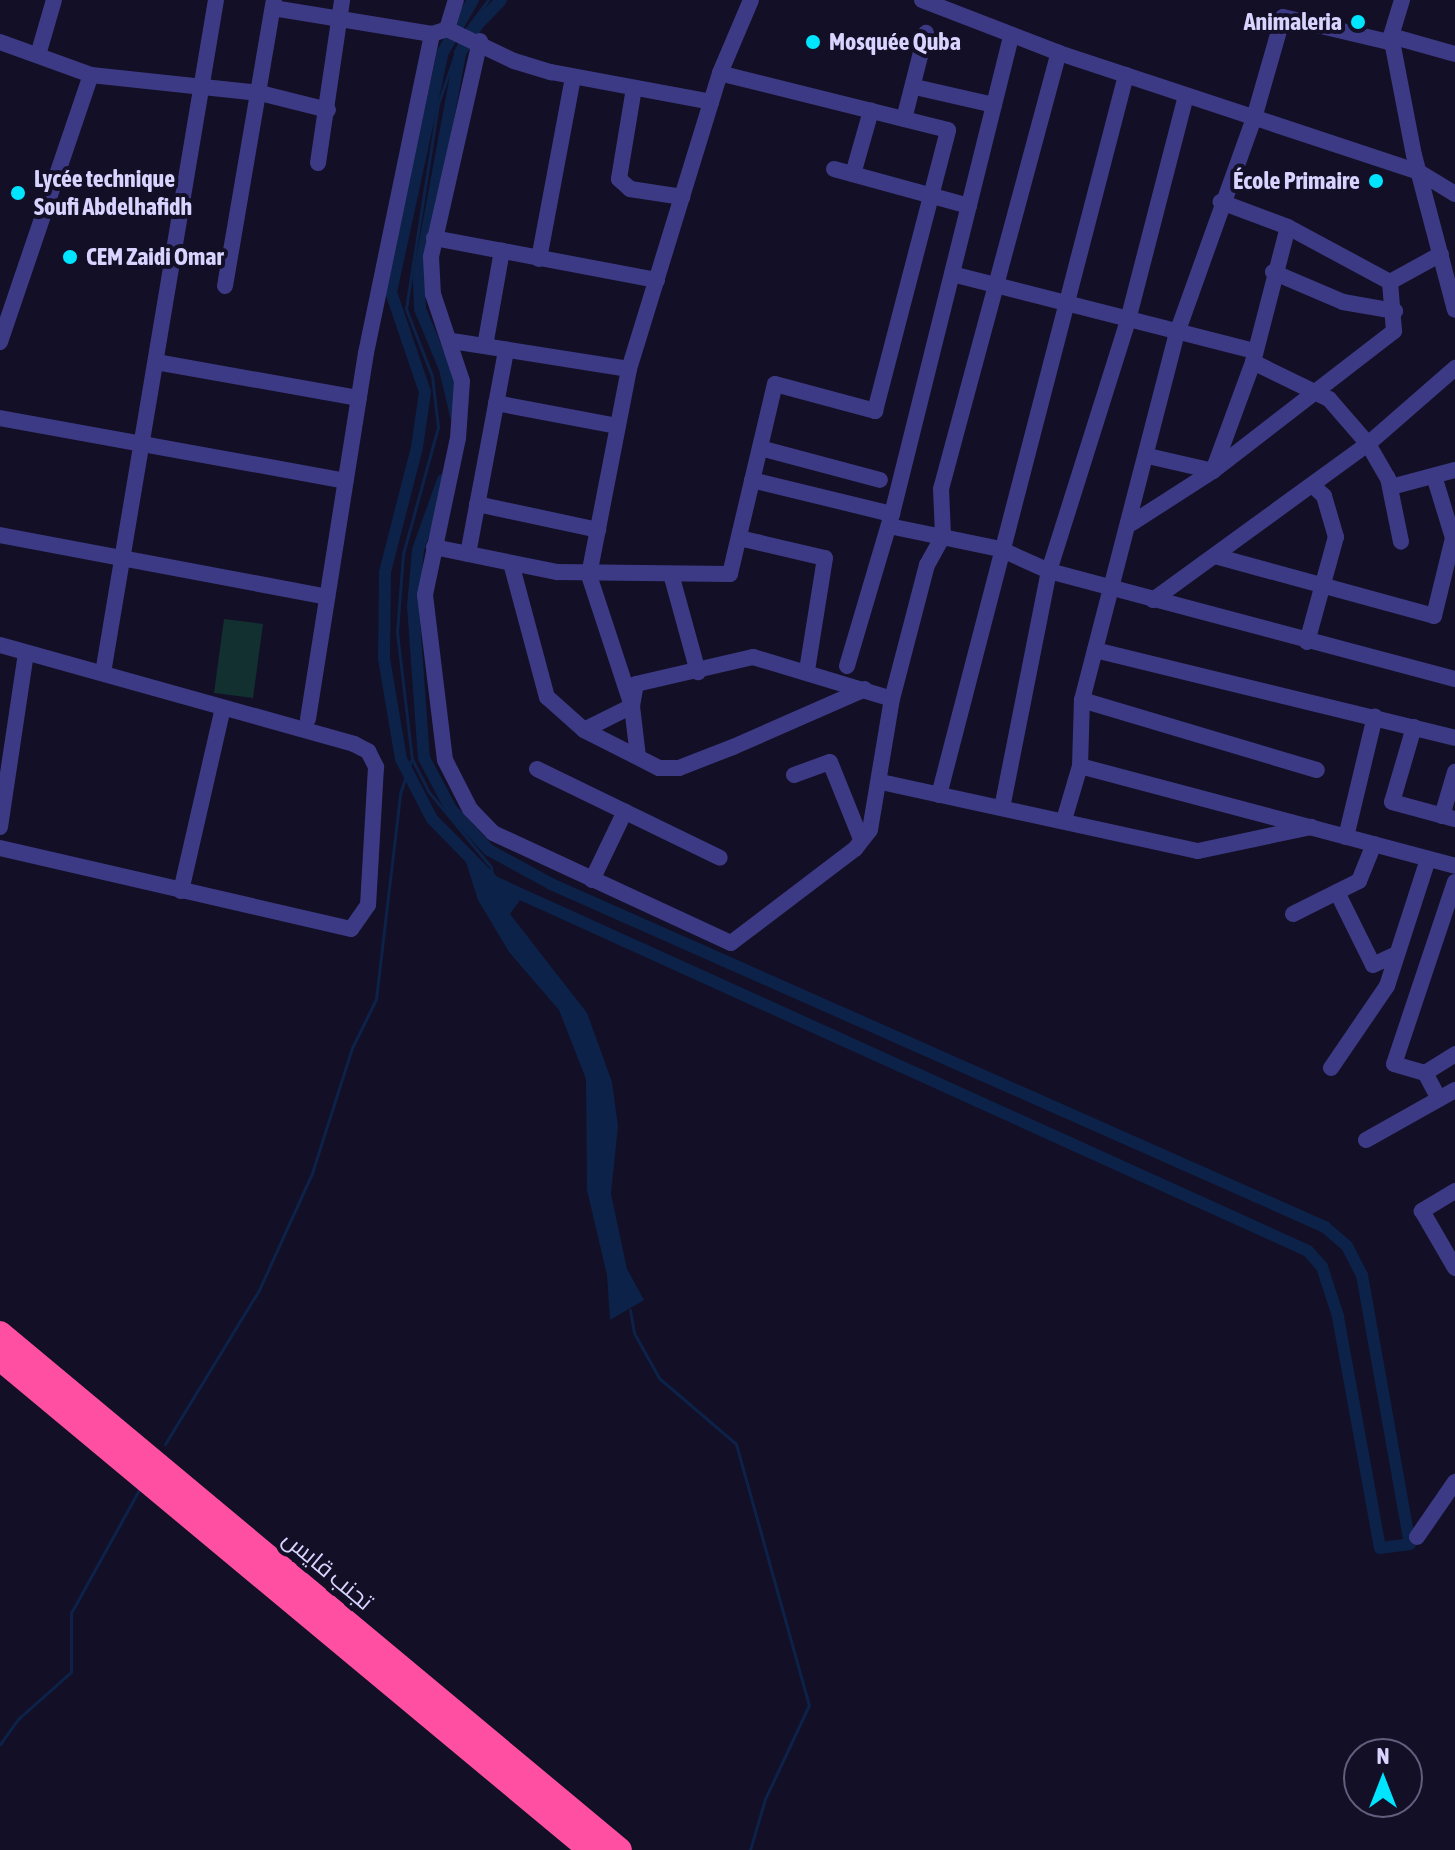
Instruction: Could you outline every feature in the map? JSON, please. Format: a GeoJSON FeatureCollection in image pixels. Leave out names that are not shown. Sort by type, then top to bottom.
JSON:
{"type":"FeatureCollection","features":[{"type":"Feature","properties":{"kind":"highway","name":"تجنب قايس"},"geometry":{"type":"LineString","coordinates":[[0,1333],[620,1850]]}},
{"type":"Feature","properties":{"kind":"highway","name":"تجنب قايس"},"geometry":{"type":"LineString","coordinates":[[0,1359],[590,1850]]}},
{"type":"Feature","properties":{"kind":"street"},"geometry":{"type":"LineString","coordinates":[[38,55],[54,0]]}},
{"type":"Feature","properties":{"kind":"street"},"geometry":{"type":"LineString","coordinates":[[103,673],[216,0]]}},
{"type":"Feature","properties":{"kind":"street"},"geometry":{"type":"LineString","coordinates":[[308,719],[359,398],[444,31],[456,0]]}},
{"type":"Feature","properties":{"kind":"street"},"geometry":{"type":"LineString","coordinates":[[638,757],[632,706],[589,575],[629,369],[720,73],[751,0]]}},
{"type":"Feature","properties":{"kind":"street"},"geometry":{"type":"LineString","coordinates":[[922,0],[1059,53],[1419,172],[1455,194]]}},
{"type":"Feature","properties":{"kind":"street"},"geometry":{"type":"LineString","coordinates":[[1402,0],[1392,39],[1419,172],[1455,310]]}},
{"type":"Feature","properties":{"kind":"street"},"geometry":{"type":"LineString","coordinates":[[225,286],[274,4],[340,8],[444,31],[475,39],[514,61],[573,77],[711,102]]}},
{"type":"Feature","properties":{"kind":"street"},"geometry":{"type":"LineString","coordinates":[[318,163],[328,110],[340,8]]}},
{"type":"Feature","properties":{"kind":"street"},"geometry":{"type":"LineString","coordinates":[[1064,820],[1080,766],[1082,700],[1132,523],[1177,333],[1221,202],[1254,118],[1283,17],[1455,54]]}},
{"type":"Feature","properties":{"kind":"street"},"geometry":{"type":"LineString","coordinates":[[904,119],[915,87],[926,33]]}},
{"type":"Feature","properties":{"kind":"street"},"geometry":{"type":"LineString","coordinates":[[847,666],[891,520],[1011,35]]}},
{"type":"Feature","properties":{"kind":"street"},"geometry":{"type":"LineString","coordinates":[[475,39],[434,238],[433,294],[452,341],[463,407],[425,595],[437,729],[455,782],[493,833],[731,943],[855,849],[870,830],[881,782],[880,749],[892,699],[927,565],[943,536],[941,489],[998,288],[1059,53]]}},
{"type":"Feature","properties":{"kind":"street"},"geometry":{"type":"LineString","coordinates":[[0,42],[91,75],[260,93],[328,110]]}},
{"type":"Feature","properties":{"kind":"street"},"geometry":{"type":"LineString","coordinates":[[434,547],[589,575],[730,574],[775,384],[875,411],[948,130],[720,73]]}},
{"type":"Feature","properties":{"kind":"street"},"geometry":{"type":"LineString","coordinates":[[0,342],[91,75]]}},
{"type":"Feature","properties":{"kind":"street"},"geometry":{"type":"LineString","coordinates":[[939,795],[1000,549],[1126,75]]}},
{"type":"Feature","properties":{"kind":"street"},"geometry":{"type":"LineString","coordinates":[[539,259],[573,77]]}},
{"type":"Feature","properties":{"kind":"street"},"geometry":{"type":"LineString","coordinates":[[915,87],[994,105]]}},
{"type":"Feature","properties":{"kind":"street"},"geometry":{"type":"LineString","coordinates":[[634,88],[619,179],[630,189],[682,197]]}},
{"type":"Feature","properties":{"kind":"street"},"geometry":{"type":"LineString","coordinates":[[1002,808],[1049,571],[1128,320],[1186,96]]}},
{"type":"Feature","properties":{"kind":"street"},"geometry":{"type":"LineString","coordinates":[[853,174],[871,111]]}},
{"type":"Feature","properties":{"kind":"street"},"geometry":{"type":"LineString","coordinates":[[834,169],[969,206]]}},
{"type":"Feature","properties":{"kind":"street"},"geometry":{"type":"LineString","coordinates":[[1221,202],[1288,227],[1390,282]]}},
{"type":"Feature","properties":{"kind":"street"},"geometry":{"type":"LineString","coordinates":[[1213,471],[1254,357],[1273,272],[1288,227]]}},
{"type":"Feature","properties":{"kind":"street"},"geometry":{"type":"LineString","coordinates":[[434,238],[657,280]]}},
{"type":"Feature","properties":{"kind":"street"},"geometry":{"type":"LineString","coordinates":[[485,346],[502,251]]}},
{"type":"Feature","properties":{"kind":"street"},"geometry":{"type":"LineString","coordinates":[[1390,282],[1441,254]]}},
{"type":"Feature","properties":{"kind":"street"},"geometry":{"type":"LineString","coordinates":[[1273,272],[1343,302],[1395,311]]}},
{"type":"Feature","properties":{"kind":"street"},"geometry":{"type":"LineString","coordinates":[[952,274],[1177,333],[1254,357],[1316,395],[1329,399],[1368,444],[1391,487],[1401,542]]}},
{"type":"Feature","properties":{"kind":"street"},"geometry":{"type":"LineString","coordinates":[[1132,523],[1213,471],[1316,395],[1394,331],[1395,311],[1390,282]]}},
{"type":"Feature","properties":{"kind":"street"},"geometry":{"type":"LineString","coordinates":[[452,341],[629,369]]}},
{"type":"Feature","properties":{"kind":"street"},"geometry":{"type":"LineString","coordinates":[[468,554],[506,350]]}},
{"type":"Feature","properties":{"kind":"street"},"geometry":{"type":"LineString","coordinates":[[156,362],[359,398]]}},
{"type":"Feature","properties":{"kind":"street"},"geometry":{"type":"LineString","coordinates":[[1153,600],[1183,573],[1215,556],[1368,444],[1455,368]]}},
{"type":"Feature","properties":{"kind":"street"},"geometry":{"type":"LineString","coordinates":[[496,403],[618,426]]}},
{"type":"Feature","properties":{"kind":"street"},"geometry":{"type":"LineString","coordinates":[[0,418],[345,481]]}},
{"type":"Feature","properties":{"kind":"street"},"geometry":{"type":"LineString","coordinates":[[760,448],[880,480]]}},
{"type":"Feature","properties":{"kind":"street"},"geometry":{"type":"LineString","coordinates":[[1148,456],[1213,471]]}},
{"type":"Feature","properties":{"kind":"street"},"geometry":{"type":"LineString","coordinates":[[1391,487],[1455,470]]}},
{"type":"Feature","properties":{"kind":"street"},"geometry":{"type":"LineString","coordinates":[[1215,556],[1434,616],[1453,538],[1434,476]]}},
{"type":"Feature","properties":{"kind":"street"},"geometry":{"type":"LineString","coordinates":[[752,480],[943,536],[1000,549],[1049,571],[1455,679]]}},
{"type":"Feature","properties":{"kind":"street"},"geometry":{"type":"LineString","coordinates":[[1307,642],[1326,587],[1336,537],[1324,496],[1312,485]]}},
{"type":"Feature","properties":{"kind":"street"},"geometry":{"type":"LineString","coordinates":[[477,504],[598,530]]}},
{"type":"Feature","properties":{"kind":"street"},"geometry":{"type":"LineString","coordinates":[[0,535],[327,597]]}},
{"type":"Feature","properties":{"kind":"street"},"geometry":{"type":"LineString","coordinates":[[739,538],[825,558],[807,670]]}},
{"type":"Feature","properties":{"kind":"street"},"geometry":{"type":"LineString","coordinates":[[511,563],[541,686],[556,709],[584,730],[659,768],[679,768],[865,689]]}},
{"type":"Feature","properties":{"kind":"street"},"geometry":{"type":"LineString","coordinates":[[671,574],[698,672]]}},
{"type":"Feature","properties":{"kind":"street"},"geometry":{"type":"LineString","coordinates":[[0,645],[354,744],[375,758],[368,905],[357,924],[343,930],[0,848]]}},
{"type":"Feature","properties":{"kind":"street"},"geometry":{"type":"LineString","coordinates":[[1095,650],[1455,738]]}},
{"type":"Feature","properties":{"kind":"street"},"geometry":{"type":"LineString","coordinates":[[0,827],[26,653]]}},
{"type":"Feature","properties":{"kind":"street"},"geometry":{"type":"LineString","coordinates":[[632,706],[636,684],[762,656],[892,699]]}},
{"type":"Feature","properties":{"kind":"street"},"geometry":{"type":"LineString","coordinates":[[1082,700],[1317,770]]}},
{"type":"Feature","properties":{"kind":"street"},"geometry":{"type":"LineString","coordinates":[[584,730],[632,706]]}},
{"type":"Feature","properties":{"kind":"street"},"geometry":{"type":"LineString","coordinates":[[181,891],[223,708]]}},
{"type":"Feature","properties":{"kind":"street"},"geometry":{"type":"LineString","coordinates":[[1346,837],[1375,716]]}},
{"type":"Feature","properties":{"kind":"street"},"geometry":{"type":"LineString","coordinates":[[1414,727],[1392,802],[1448,818],[1454,782]]}},
{"type":"Feature","properties":{"kind":"street"},"geometry":{"type":"LineString","coordinates":[[794,775],[830,762],[861,839]]}},
{"type":"Feature","properties":{"kind":"street"},"geometry":{"type":"LineString","coordinates":[[1080,766],[1455,866]]}},
{"type":"Feature","properties":{"kind":"street"},"geometry":{"type":"LineString","coordinates":[[537,769],[720,858]]}},
{"type":"Feature","properties":{"kind":"street"},"geometry":{"type":"LineString","coordinates":[[881,782],[1198,851],[1311,827]]}},
{"type":"Feature","properties":{"kind":"street"},"geometry":{"type":"LineString","coordinates":[[592,880],[625,811]]}},
{"type":"Feature","properties":{"kind":"street"},"geometry":{"type":"LineString","coordinates":[[1239,844],[1248,811]]}},
{"type":"Feature","properties":{"kind":"street"},"geometry":{"type":"LineString","coordinates":[[1293,914],[1359,881],[1374,844]]}},
{"type":"Feature","properties":{"kind":"street"},"geometry":{"type":"LineString","coordinates":[[1331,1068],[1387,986],[1428,859]]}},
{"type":"Feature","properties":{"kind":"street"},"geometry":{"type":"LineString","coordinates":[[1439,1099],[1425,1073],[1394,1064],[1455,882]]}},
{"type":"Feature","properties":{"kind":"street"},"geometry":{"type":"LineString","coordinates":[[1337,892],[1373,965],[1397,954]]}},
{"type":"Feature","properties":{"kind":"street"},"geometry":{"type":"LineString","coordinates":[[1425,1073],[1455,1054]]}},
{"type":"Feature","properties":{"kind":"street"},"geometry":{"type":"LineString","coordinates":[[1366,1140],[1455,1090]]}},
{"type":"Feature","properties":{"kind":"street"},"geometry":{"type":"LineString","coordinates":[[1455,1191],[1422,1211],[1455,1268]]}},
{"type":"Feature","properties":{"kind":"street"},"geometry":{"type":"LineString","coordinates":[[1417,1537],[1455,1482]]}},
{"type":"Feature","properties":{"kind":"green space"},"geometry":{"type":"Polygon","coordinates":[[[224,619],[263,624],[253,698],[214,693],[224,619]]]}},
{"type":"Feature","properties":{"kind":"water"},"geometry":{"type":"Polygon","coordinates":[[[464,856],[494,882],[523,896],[510,914],[587,1013],[612,1082],[618,1126],[611,1194],[627,1269],[644,1300],[610,1320],[607,1275],[587,1190],[586,1079],[559,1010],[509,952],[478,900],[464,856]]]}},
{"type":"Feature","properties":{"kind":"waterway"},"geometry":{"type":"LineString","coordinates":[[443,480],[418,550],[413,606],[424,758],[451,809],[489,850],[551,884],[1325,1227],[1347,1246],[1362,1275],[1410,1544],[1380,1548],[1338,1316],[1322,1267],[1308,1251],[494,882],[432,819],[401,759],[384,659],[385,572],[417,447],[425,392],[391,292],[443,52],[473,0]]}},
{"type":"Feature","properties":{"kind":"waterway"},"geometry":{"type":"LineString","coordinates":[[464,32],[488,0]]}},
{"type":"Feature","properties":{"kind":"waterway"},"geometry":{"type":"LineString","coordinates":[[456,416],[445,369],[420,309],[419,275],[460,53],[478,24],[501,0]]}},
{"type":"Feature","properties":{"kind":"waterway"},"geometry":{"type":"LineString","coordinates":[[459,43],[438,104],[406,309],[432,376],[438,427],[403,554],[397,632],[412,759],[428,791],[491,867],[493,883]]}},
{"type":"Feature","properties":{"kind":"waterway"},"geometry":{"type":"LineString","coordinates":[[165,1444],[259,1290],[312,1173],[352,1048],[376,999],[400,794],[411,761]]}},
{"type":"Feature","properties":{"kind":"waterway"},"geometry":{"type":"LineString","coordinates":[[630,1310],[634,1333],[659,1378],[736,1444],[809,1705],[765,1799],[750,1850]]}},
{"type":"Feature","properties":{"kind":"waterway"},"geometry":{"type":"LineString","coordinates":[[0,1744],[18,1719],[71,1672],[71,1613],[139,1490]]}},
{"type":"Feature","properties":{"kind":"place","name":"Animaleria"},"geometry":{"type":"Point","coordinates":[1358,22]}},
{"type":"Feature","properties":{"kind":"place","name":"Mosquée Quba"},"geometry":{"type":"Point","coordinates":[813,42]}},
{"type":"Feature","properties":{"kind":"place","name":"École Primaire"},"geometry":{"type":"Point","coordinates":[1376,181]}},
{"type":"Feature","properties":{"kind":"place","name":"Lycée technique Soufi Abdelhafidh"},"geometry":{"type":"Point","coordinates":[18,193]}},
{"type":"Feature","properties":{"kind":"place","name":"CEM Zaidi Omar"},"geometry":{"type":"Point","coordinates":[70,257]}}]}
